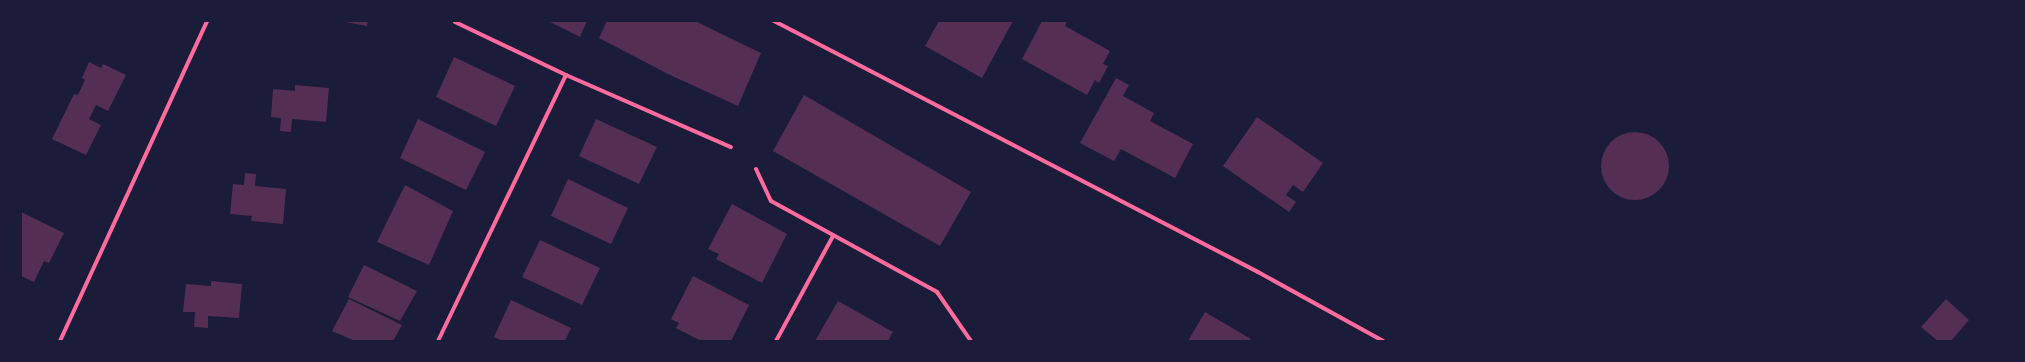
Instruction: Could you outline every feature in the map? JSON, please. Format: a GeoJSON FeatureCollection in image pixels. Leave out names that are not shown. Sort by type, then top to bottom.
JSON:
{"type":"FeatureCollection","features":[{"type":"Feature","properties":{"kind":"street"},"geometry":{"type":"LineString","coordinates":[[60,341],[207,21]]}},
{"type":"Feature","properties":{"kind":"street"},"geometry":{"type":"LineString","coordinates":[[774,21],[1258,272],[1383,341]]}},
{"type":"Feature","properties":{"kind":"street"},"geometry":{"type":"LineString","coordinates":[[455,22],[566,75],[731,147]]}},
{"type":"Feature","properties":{"kind":"street"},"geometry":{"type":"LineString","coordinates":[[438,341],[566,75]]}},
{"type":"Feature","properties":{"kind":"street"},"geometry":{"type":"LineString","coordinates":[[756,169],[771,201],[937,292],[971,341]]}},
{"type":"Feature","properties":{"kind":"street"},"geometry":{"type":"LineString","coordinates":[[776,341],[833,236]]}},
{"type":"Feature","properties":{"kind":"building"},"geometry":{"type":"Polygon","coordinates":[[[340,21],[368,21],[367,26],[340,21]]]}},
{"type":"Feature","properties":{"kind":"building"},"geometry":{"type":"Polygon","coordinates":[[[548,21],[587,21],[580,37],[548,21]]]}},
{"type":"Feature","properties":{"kind":"building"},"geometry":{"type":"Polygon","coordinates":[[[607,21],[695,21],[761,53],[738,106],[668,74],[599,38],[607,21]]]}},
{"type":"Feature","properties":{"kind":"building"},"geometry":{"type":"Polygon","coordinates":[[[939,21],[1013,21],[982,78],[925,46],[939,21]]]}},
{"type":"Feature","properties":{"kind":"building"},"geometry":{"type":"Polygon","coordinates":[[[1042,21],[1067,21],[1065,26],[1110,51],[1103,64],[1108,66],[1099,83],[1095,80],[1087,95],[1022,59],[1042,21]]]}},
{"type":"Feature","properties":{"kind":"building"},"geometry":{"type":"Polygon","coordinates":[[[454,57],[515,86],[496,126],[436,97],[454,57]]]}},
{"type":"Feature","properties":{"kind":"building"},"geometry":{"type":"Polygon","coordinates":[[[89,62],[101,68],[103,64],[126,75],[108,111],[96,105],[89,119],[101,125],[86,155],[52,139],[74,94],[78,95],[85,80],[82,78],[89,62]]]}},
{"type":"Feature","properties":{"kind":"building"},"geometry":{"type":"Polygon","coordinates":[[[1116,78],[1129,85],[1123,96],[1154,113],[1150,121],[1193,144],[1175,178],[1121,149],[1114,161],[1080,143],[1116,78]]]}},
{"type":"Feature","properties":{"kind":"building"},"geometry":{"type":"Polygon","coordinates":[[[295,85],[329,88],[326,122],[292,119],[291,132],[280,131],[281,118],[271,117],[273,89],[295,91],[295,85]]]}},
{"type":"Feature","properties":{"kind":"building"},"geometry":{"type":"Polygon","coordinates":[[[804,95],[971,192],[940,246],[773,151],[804,95]]]}},
{"type":"Feature","properties":{"kind":"building"},"geometry":{"type":"Polygon","coordinates":[[[1257,117],[1323,163],[1303,192],[1293,185],[1286,195],[1296,202],[1289,212],[1223,166],[1257,117]]]}},
{"type":"Feature","properties":{"kind":"building"},"geometry":{"type":"Polygon","coordinates":[[[418,119],[485,152],[466,190],[400,158],[418,119]]]}},
{"type":"Feature","properties":{"kind":"building"},"geometry":{"type":"Polygon","coordinates":[[[596,119],[657,147],[639,184],[579,156],[596,119]]]}},
{"type":"Feature","properties":{"kind":"building"},"geometry":{"type":"Polygon","coordinates":[[[1635,132],[1648,135],[1659,142],[1666,153],[1669,166],[1666,179],[1659,190],[1648,197],[1635,200],[1622,197],[1611,190],[1604,179],[1601,166],[1604,153],[1611,142],[1622,135],[1635,132]]]}},
{"type":"Feature","properties":{"kind":"building"},"geometry":{"type":"Polygon","coordinates":[[[245,173],[256,174],[255,186],[286,189],[283,224],[251,221],[252,216],[230,214],[233,184],[244,185],[245,173]]]}},
{"type":"Feature","properties":{"kind":"building"},"geometry":{"type":"Polygon","coordinates":[[[568,179],[628,208],[611,244],[551,216],[568,179]]]}},
{"type":"Feature","properties":{"kind":"building"},"geometry":{"type":"Polygon","coordinates":[[[405,185],[453,211],[429,265],[377,242],[405,185]]]}},
{"type":"Feature","properties":{"kind":"building"},"geometry":{"type":"Polygon","coordinates":[[[732,204],[787,234],[762,283],[716,259],[719,254],[708,249],[732,204]]]}},
{"type":"Feature","properties":{"kind":"building"},"geometry":{"type":"Polygon","coordinates":[[[21,212],[64,233],[49,263],[44,261],[34,282],[21,276],[21,212]]]}},
{"type":"Feature","properties":{"kind":"building"},"geometry":{"type":"Polygon","coordinates":[[[540,240],[600,268],[582,305],[522,277],[540,240]]]}},
{"type":"Feature","properties":{"kind":"building"},"geometry":{"type":"Polygon","coordinates":[[[364,265],[417,291],[400,321],[348,297],[364,265]]]}},
{"type":"Feature","properties":{"kind":"building"},"geometry":{"type":"Polygon","coordinates":[[[693,276],[749,305],[731,341],[701,341],[676,328],[679,323],[671,319],[693,276]]]}},
{"type":"Feature","properties":{"kind":"building"},"geometry":{"type":"Polygon","coordinates":[[[211,281],[242,284],[239,318],[208,316],[208,328],[194,327],[195,312],[183,312],[186,284],[211,286],[211,281]]]}},
{"type":"Feature","properties":{"kind":"building"},"geometry":{"type":"Polygon","coordinates":[[[349,299],[402,325],[393,341],[355,341],[332,331],[349,299]]]}},
{"type":"Feature","properties":{"kind":"building"},"geometry":{"type":"Polygon","coordinates":[[[1946,299],[1969,320],[1951,341],[1938,341],[1921,327],[1946,299]]]}},
{"type":"Feature","properties":{"kind":"building"},"geometry":{"type":"Polygon","coordinates":[[[511,300],[571,328],[565,341],[503,341],[494,337],[511,300]]]}},
{"type":"Feature","properties":{"kind":"building"},"geometry":{"type":"Polygon","coordinates":[[[838,301],[893,332],[888,341],[815,341],[838,301]]]}},
{"type":"Feature","properties":{"kind":"building"},"geometry":{"type":"Polygon","coordinates":[[[1205,312],[1251,339],[1250,341],[1188,341],[1205,312]]]}}]}
